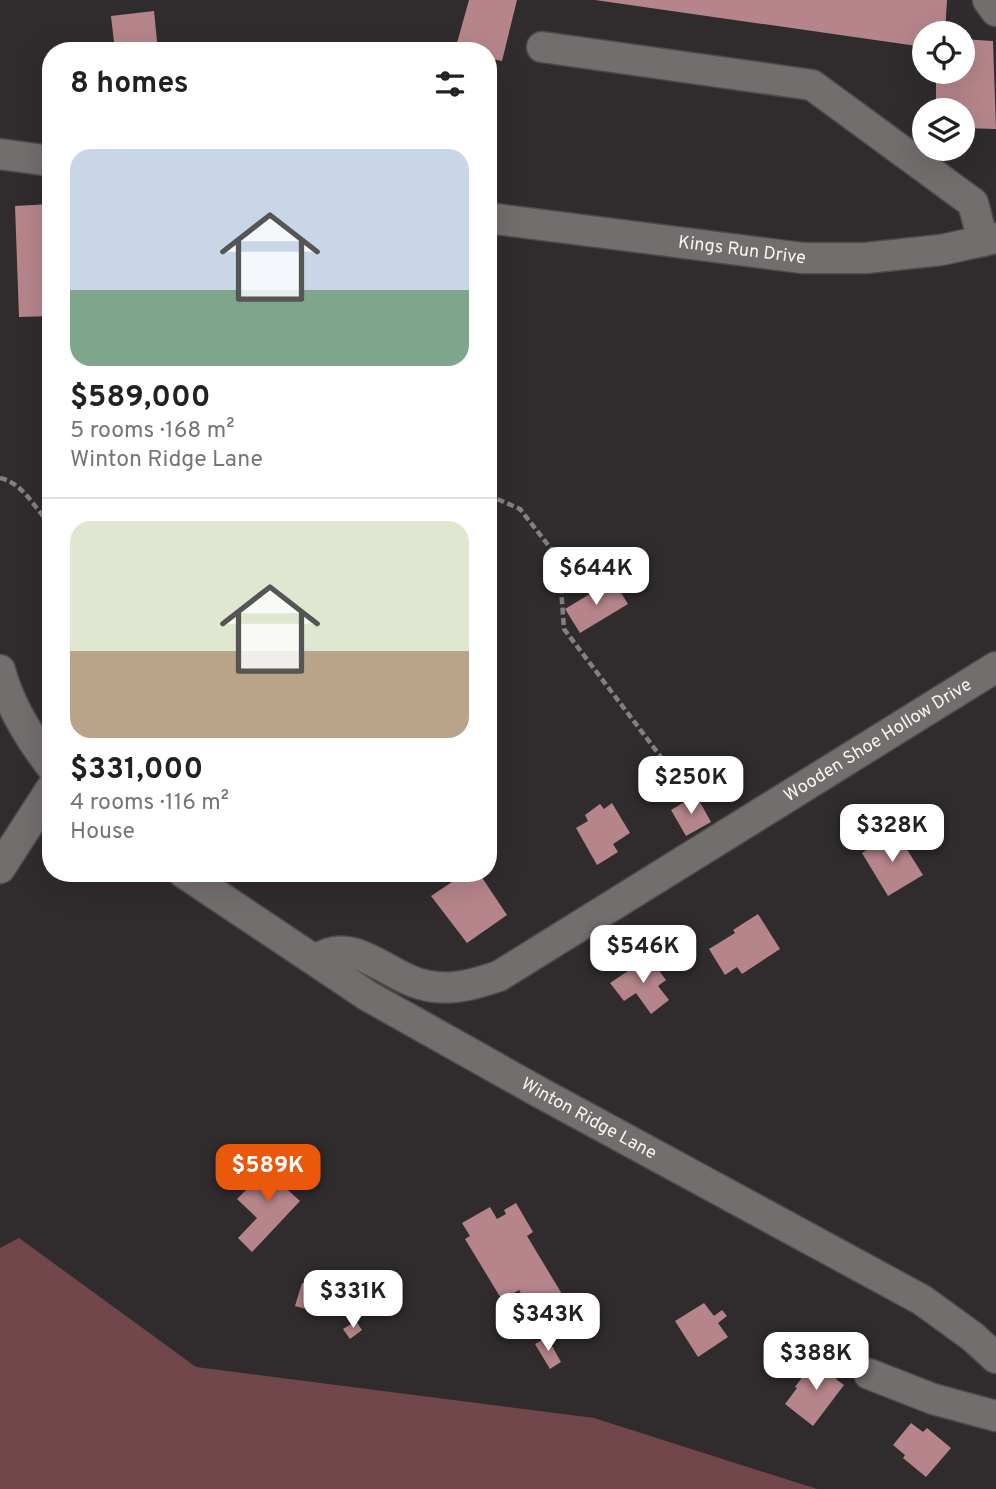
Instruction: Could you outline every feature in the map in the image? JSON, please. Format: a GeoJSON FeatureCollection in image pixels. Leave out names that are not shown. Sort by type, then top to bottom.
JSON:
{"type":"FeatureCollection","features":[{"type":"Feature","properties":{"kind":"street"},"geometry":{"type":"LineString","coordinates":[[988,0],[996,11]]}},
{"type":"Feature","properties":{"kind":"street"},"geometry":{"type":"LineString","coordinates":[[542,47],[812,85],[985,197],[989,239]]}},
{"type":"Feature","properties":{"kind":"street"},"geometry":{"type":"LineString","coordinates":[[0,154],[42,160]]}},
{"type":"Feature","properties":{"kind":"street","name":"Kings Run Drive"},"geometry":{"type":"LineString","coordinates":[[497,219],[802,258],[866,258],[941,250],[989,239]]}},
{"type":"Feature","properties":{"kind":"street","name":"Wooden Shoe Hollow Drive"},"geometry":{"type":"LineString","coordinates":[[316,960],[323,955],[346,952],[362,955],[384,965],[396,975],[421,985],[448,988],[474,985],[499,976],[996,667]]}},
{"type":"Feature","properties":{"kind":"street"},"geometry":{"type":"LineString","coordinates":[[0,670],[17,713],[42,754]]}},
{"type":"Feature","properties":{"kind":"street"},"geometry":{"type":"LineString","coordinates":[[2,859],[42,802]]}},
{"type":"Feature","properties":{"kind":"street","name":"Winton Ridge Lane"},"geometry":{"type":"LineString","coordinates":[[198,882],[368,996],[922,1300],[996,1358]]}},
{"type":"Feature","properties":{"kind":"street"},"geometry":{"type":"LineString","coordinates":[[869,1374],[933,1399],[996,1416]]}},
{"type":"Feature","properties":{"kind":"path"},"geometry":{"type":"LineString","coordinates":[[0,478],[10,481],[26,494],[42,513]]}},
{"type":"Feature","properties":{"kind":"path"},"geometry":{"type":"LineString","coordinates":[[497,499],[520,509],[559,559],[564,629],[664,761]]}},
{"type":"Feature","properties":{"kind":"shaded area"},"geometry":{"type":"Polygon","coordinates":[[[19,1238],[196,1367],[594,1418],[817,1489],[0,1489],[0,1248],[19,1238]]]}},
{"type":"Feature","properties":{"kind":"building"},"geometry":{"type":"Polygon","coordinates":[[[469,0],[517,0],[502,61],[497,60],[497,42],[457,42],[469,0]]]}},
{"type":"Feature","properties":{"kind":"building"},"geometry":{"type":"Polygon","coordinates":[[[595,0],[947,0],[946,21],[912,21],[912,45],[595,0]]]}},
{"type":"Feature","properties":{"kind":"building"},"geometry":{"type":"Polygon","coordinates":[[[154,11],[157,42],[114,42],[111,16],[154,11]]]}},
{"type":"Feature","properties":{"kind":"building"},"geometry":{"type":"Polygon","coordinates":[[[975,40],[993,41],[996,129],[975,128],[975,98],[936,98],[936,84],[975,84],[975,40]]]}},
{"type":"Feature","properties":{"kind":"building"},"geometry":{"type":"Polygon","coordinates":[[[42,204],[42,316],[19,317],[15,206],[42,204]]]}},
{"type":"Feature","properties":{"kind":"building"},"geometry":{"type":"Polygon","coordinates":[[[613,580],[628,604],[580,633],[565,609],[613,580]]]}},
{"type":"Feature","properties":{"kind":"building"},"geometry":{"type":"Polygon","coordinates":[[[696,795],[711,822],[686,836],[671,810],[696,795]]]}},
{"type":"Feature","properties":{"kind":"building"},"geometry":{"type":"Polygon","coordinates":[[[612,803],[630,833],[613,844],[618,852],[597,865],[576,828],[588,821],[585,815],[600,804],[604,809],[612,803]]]}},
{"type":"Feature","properties":{"kind":"building"},"geometry":{"type":"Polygon","coordinates":[[[896,832],[923,875],[888,896],[862,853],[896,832]]]}},
{"type":"Feature","properties":{"kind":"building"},"geometry":{"type":"Polygon","coordinates":[[[452,882],[485,882],[507,915],[467,943],[431,896],[452,882]]]}},
{"type":"Feature","properties":{"kind":"building"},"geometry":{"type":"Polygon","coordinates":[[[758,914],[780,949],[742,974],[737,967],[725,975],[709,949],[758,914]]]}},
{"type":"Feature","properties":{"kind":"building"},"geometry":{"type":"Polygon","coordinates":[[[649,957],[666,980],[658,986],[669,1000],[651,1014],[636,993],[624,1001],[610,983],[649,957]]]}},
{"type":"Feature","properties":{"kind":"building"},"geometry":{"type":"Polygon","coordinates":[[[283,1162],[300,1178],[288,1190],[300,1201],[252,1252],[238,1238],[257,1218],[237,1199],[252,1184],[255,1187],[268,1173],[271,1175],[283,1162]]]}},
{"type":"Feature","properties":{"kind":"building"},"geometry":{"type":"Polygon","coordinates":[[[516,1203],[533,1232],[527,1236],[562,1294],[532,1312],[519,1290],[502,1300],[465,1239],[470,1236],[462,1223],[490,1207],[497,1219],[506,1214],[504,1210],[516,1203]]]}},
{"type":"Feature","properties":{"kind":"building"},"geometry":{"type":"Polygon","coordinates":[[[302,1283],[354,1298],[350,1312],[330,1306],[327,1315],[295,1306],[302,1283]]]}},
{"type":"Feature","properties":{"kind":"building"},"geometry":{"type":"Polygon","coordinates":[[[704,1303],[714,1316],[722,1310],[727,1316],[718,1323],[728,1337],[698,1357],[675,1321],[704,1303]]]}},
{"type":"Feature","properties":{"kind":"building"},"geometry":{"type":"Polygon","coordinates":[[[356,1321],[362,1330],[350,1339],[343,1329],[356,1321]]]}},
{"type":"Feature","properties":{"kind":"building"},"geometry":{"type":"Polygon","coordinates":[[[547,1337],[561,1362],[550,1369],[535,1344],[547,1337]]]}},
{"type":"Feature","properties":{"kind":"building"},"geometry":{"type":"Polygon","coordinates":[[[828,1360],[842,1371],[836,1379],[844,1385],[813,1426],[785,1404],[814,1361],[822,1368],[828,1360]]]}},
{"type":"Feature","properties":{"kind":"building"},"geometry":{"type":"Polygon","coordinates":[[[911,1423],[923,1432],[927,1428],[951,1448],[926,1477],[903,1458],[905,1455],[893,1445],[911,1423]]]}}]}
